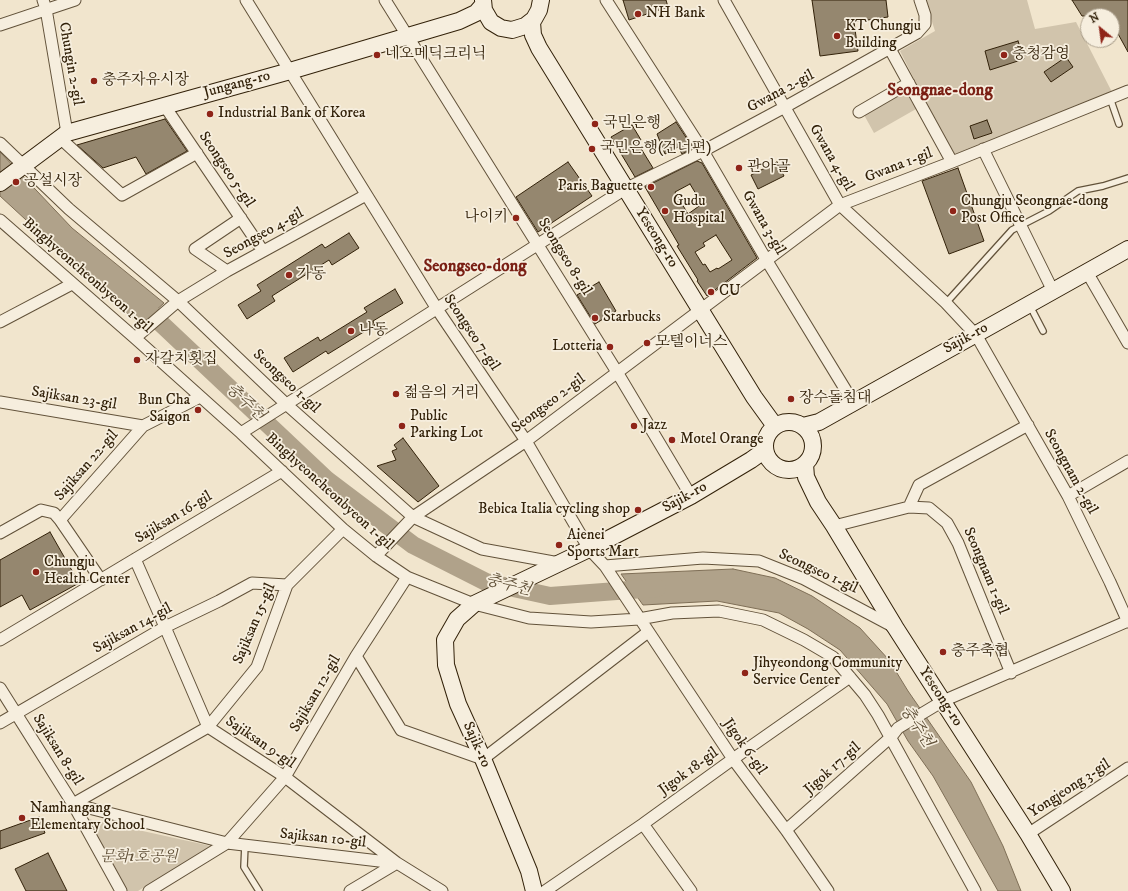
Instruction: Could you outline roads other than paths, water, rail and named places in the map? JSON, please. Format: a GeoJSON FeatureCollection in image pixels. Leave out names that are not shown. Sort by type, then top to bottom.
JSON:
{"type":"FeatureCollection","features":[{"type":"Feature","properties":{"kind":"main road"},"geometry":{"type":"LineString","coordinates":[[517,29],[532,22],[540,10],[541,0]]}},
{"type":"Feature","properties":{"kind":"main road","name":"Jungang-ro"},"geometry":{"type":"LineString","coordinates":[[464,20],[476,13],[483,2]]}},
{"type":"Feature","properties":{"kind":"main road"},"geometry":{"type":"LineString","coordinates":[[483,2],[486,14],[491,22]]}},
{"type":"Feature","properties":{"kind":"main road","name":"Jungang-ro"},"geometry":{"type":"LineString","coordinates":[[0,183],[64,136],[164,105],[290,71],[464,20],[478,19],[491,22],[503,28],[517,29]]}},
{"type":"Feature","properties":{"kind":"main road","name":"Yeseong-ro"},"geometry":{"type":"LineString","coordinates":[[532,22],[533,35],[539,48],[754,397],[775,426]]}},
{"type":"Feature","properties":{"kind":"main road","name":"Yeseong-ro"},"geometry":{"type":"LineString","coordinates":[[517,29],[527,34],[539,48]]}},
{"type":"Feature","properties":{"kind":"main road","name":"Sajik-ro"},"geometry":{"type":"LineString","coordinates":[[1031,308],[1053,291],[1128,249]]}},
{"type":"Feature","properties":{"kind":"main road","name":"Sajik-ro"},"geometry":{"type":"LineString","coordinates":[[807,431],[819,422],[853,402],[1031,308],[1091,279],[1128,258]]}},
{"type":"Feature","properties":{"kind":"main road","name":"Sajik-ro"},"geometry":{"type":"LineString","coordinates":[[807,431],[858,408],[977,337]]}},
{"type":"Feature","properties":{"kind":"main road"},"geometry":{"type":"LineString","coordinates":[[789,422],[796,423],[807,431],[813,442],[812,454],[805,464],[794,470],[788,470],[776,467],[771,462],[765,450],[764,443],[766,437],[775,426],[789,422]]}},
{"type":"Feature","properties":{"kind":"main road","name":"Sajik-ro"},"geometry":{"type":"LineString","coordinates":[[534,891],[529,871],[483,759],[458,704],[446,665],[445,640],[457,619],[474,604],[589,550],[691,496],[765,450]]}},
{"type":"Feature","properties":{"kind":"main road"},"geometry":{"type":"LineString","coordinates":[[805,464],[806,477],[818,502]]}},
{"type":"Feature","properties":{"kind":"main road"},"geometry":{"type":"LineString","coordinates":[[788,470],[818,502]]}},
{"type":"Feature","properties":{"kind":"main road","name":"Yeseong-ro"},"geometry":{"type":"LineString","coordinates":[[818,502],[895,627],[1028,834],[1062,891]]}},
{"type":"Feature","properties":{"kind":"street"},"geometry":{"type":"LineString","coordinates":[[0,25],[44,5],[75,0]]}},
{"type":"Feature","properties":{"kind":"street","name":"Seongseo 7-gil"},"geometry":{"type":"LineString","coordinates":[[246,0],[436,309],[526,441],[589,550],[605,566]]}},
{"type":"Feature","properties":{"kind":"street","name":"Seongseo 8-gil"},"geometry":{"type":"LineString","coordinates":[[385,0],[617,372],[691,496]]}},
{"type":"Feature","properties":{"kind":"street","name":"Gwana 3-gil"},"geometry":{"type":"LineString","coordinates":[[606,0],[703,151],[853,402]]}},
{"type":"Feature","properties":{"kind":"street","name":"Gwana 4-gil"},"geometry":{"type":"LineString","coordinates":[[724,0],[840,205],[946,303],[977,337]]}},
{"type":"Feature","properties":{"kind":"street","name":"Gwana 2-gil"},"geometry":{"type":"LineString","coordinates":[[241,433],[625,189],[703,151],[917,33],[925,24],[925,15],[920,0]]}},
{"type":"Feature","properties":{"kind":"street","name":"Chungin 2-gil"},"geometry":{"type":"LineString","coordinates":[[44,5],[64,136]]}},
{"type":"Feature","properties":{"kind":"street","name":"Gwana 1-gil"},"geometry":{"type":"LineString","coordinates":[[890,49],[952,162]]}},
{"type":"Feature","properties":{"kind":"street"},"geometry":{"type":"LineString","coordinates":[[859,112],[909,83]]}},
{"type":"Feature","properties":{"kind":"street","name":"Gwana 1-gil"},"geometry":{"type":"LineString","coordinates":[[701,310],[840,205],[952,162],[1128,91]]}},
{"type":"Feature","properties":{"kind":"street","name":"Seongseo 5-gil"},"geometry":{"type":"LineString","coordinates":[[164,105],[263,251]]}},
{"type":"Feature","properties":{"kind":"street"},"geometry":{"type":"LineString","coordinates":[[64,136],[122,195],[197,153]]}},
{"type":"Feature","properties":{"kind":"street","name":"Seongseo 1-gil"},"geometry":{"type":"LineString","coordinates":[[0,143],[21,167],[178,301],[286,404],[413,517],[482,549],[559,563]]}},
{"type":"Feature","properties":{"kind":"street"},"geometry":{"type":"LineString","coordinates":[[983,149],[1053,291]]}},
{"type":"Feature","properties":{"kind":"street","name":"Seongseo 4-gil"},"geometry":{"type":"LineString","coordinates":[[135,338],[178,301],[227,271],[366,195]]}},
{"type":"Feature","properties":{"kind":"street"},"geometry":{"type":"LineString","coordinates":[[227,271],[195,249],[241,218]]}},
{"type":"Feature","properties":{"kind":"street","name":"Binghyeoncheonbyeon 1-gil"},"geometry":{"type":"LineString","coordinates":[[0,220],[241,433],[343,529],[376,556],[407,577],[474,604],[529,618],[590,622],[640,619],[672,613],[720,611],[763,620],[804,640],[833,657],[865,695],[891,737],[975,891]]}},
{"type":"Feature","properties":{"kind":"street"},"geometry":{"type":"LineString","coordinates":[[1091,279],[1128,343]]}},
{"type":"Feature","properties":{"kind":"street"},"geometry":{"type":"LineString","coordinates":[[0,322],[72,284]]}},
{"type":"Feature","properties":{"kind":"street","name":"Seongseo 2-gil"},"geometry":{"type":"LineString","coordinates":[[376,556],[413,517],[526,441],[701,310]]}},
{"type":"Feature","properties":{"kind":"street","name":"Seongnam 2-gil"},"geometry":{"type":"LineString","coordinates":[[977,337],[1068,496],[1128,622]]}},
{"type":"Feature","properties":{"kind":"street","name":"Sajiksan 22-gil"},"geometry":{"type":"LineString","coordinates":[[101,580],[60,520],[142,426],[200,397]]}},
{"type":"Feature","properties":{"kind":"street","name":"Sajiksan 23-gil"},"geometry":{"type":"LineString","coordinates":[[0,402],[142,426]]}},
{"type":"Feature","properties":{"kind":"street"},"geometry":{"type":"LineString","coordinates":[[909,506],[919,485],[1028,425]]}},
{"type":"Feature","properties":{"kind":"street"},"geometry":{"type":"LineString","coordinates":[[1068,496],[1128,461]]}},
{"type":"Feature","properties":{"kind":"street","name":"Sajiksan 16-gil"},"geometry":{"type":"LineString","coordinates":[[0,640],[282,471]]}},
{"type":"Feature","properties":{"kind":"street","name":"Seongnam 1-gil"},"geometry":{"type":"LineString","coordinates":[[834,526],[909,506],[930,508],[947,522],[958,543],[1011,673]]}},
{"type":"Feature","properties":{"kind":"street"},"geometry":{"type":"LineString","coordinates":[[0,533],[41,510],[54,513],[60,520]]}},
{"type":"Feature","properties":{"kind":"street","name":"Sajiksan 15-gil"},"geometry":{"type":"LineString","coordinates":[[73,804],[208,727],[257,667],[287,585],[343,529]]}},
{"type":"Feature","properties":{"kind":"street","name":"Seongseo 1-gil"},"geometry":{"type":"LineString","coordinates":[[605,566],[703,558],[759,561],[804,579],[895,627]]}},
{"type":"Feature","properties":{"kind":"street","name":"Sajiksan 9-gil"},"geometry":{"type":"LineString","coordinates":[[135,559],[166,626],[208,727],[285,777],[397,863],[442,891]]}},
{"type":"Feature","properties":{"kind":"street","name":"Jigok 6-gil"},"geometry":{"type":"LineString","coordinates":[[605,566],[733,759],[786,830],[828,891]]}},
{"type":"Feature","properties":{"kind":"street","name":"Sajiksan 12-gil"},"geometry":{"type":"LineString","coordinates":[[149,891],[227,843],[285,777],[356,656],[407,577]]}},
{"type":"Feature","properties":{"kind":"street","name":"Sajiksan 14-gil"},"geometry":{"type":"LineString","coordinates":[[0,723],[166,626],[220,601],[252,583],[287,585]]}},
{"type":"Feature","properties":{"kind":"street"},"geometry":{"type":"LineString","coordinates":[[943,701],[1128,622]]}},
{"type":"Feature","properties":{"kind":"street"},"geometry":{"type":"LineString","coordinates":[[356,656],[401,730],[483,759],[648,632]]}},
{"type":"Feature","properties":{"kind":"street","name":"Jigok 18-gil"},"geometry":{"type":"LineString","coordinates":[[546,891],[850,677]]}},
{"type":"Feature","properties":{"kind":"street","name":"Sajiksan 8-gil"},"geometry":{"type":"LineString","coordinates":[[0,688],[73,804],[121,891]]}},
{"type":"Feature","properties":{"kind":"street","name":"Jigok 17-gil"},"geometry":{"type":"LineString","coordinates":[[786,830],[891,737],[898,728],[943,701]]}},
{"type":"Feature","properties":{"kind":"street","name":"Yongjeong 3-gil"},"geometry":{"type":"LineString","coordinates":[[1028,834],[1128,768]]}},
{"type":"Feature","properties":{"kind":"street","name":"Sajiksan 10-gil"},"geometry":{"type":"LineString","coordinates":[[73,804],[227,843],[397,863]]}},
{"type":"Feature","properties":{"kind":"street"},"geometry":{"type":"LineString","coordinates":[[643,824],[691,891]]}},
{"type":"Feature","properties":{"kind":"street"},"geometry":{"type":"LineString","coordinates":[[350,891],[397,863]]}},
{"type":"Feature","properties":{"kind":"lane"},"geometry":{"type":"LineString","coordinates":[[1110,98],[1119,124]]}},
{"type":"Feature","properties":{"kind":"lane"},"geometry":{"type":"LineString","coordinates":[[946,303],[1012,230],[1049,211],[1078,191],[1103,186],[1128,178]]}},
{"type":"Feature","properties":{"kind":"lane"},"geometry":{"type":"LineString","coordinates":[[1031,308],[1043,331]]}},
{"type":"Feature","properties":{"kind":"lane"},"geometry":{"type":"LineString","coordinates":[[245,846],[244,867],[258,891]]}},
{"type":"Feature","properties":{"kind":"water"},"geometry":{"type":"Polygon","coordinates":[[[0,152],[72,228],[164,303],[140,325],[0,196],[0,152]]]}},
{"type":"Feature","properties":{"kind":"water"},"geometry":{"type":"Polygon","coordinates":[[[733,569],[775,578],[812,596],[860,628],[889,660],[908,691],[971,782],[1003,846],[1021,891],[998,891],[933,776],[908,741],[887,704],[840,650],[808,629],[779,613],[717,601],[643,605],[621,574],[733,569]]]}},
{"type":"Feature","properties":{"kind":"waterway","name":"충주천"},"geometry":{"type":"LineString","coordinates":[[134,298],[327,480],[413,545],[486,582],[550,596],[657,588]]}},
{"type":"Feature","properties":{"kind":"place","name":"NH Bank"},"geometry":{"type":"Point","coordinates":[638,14]}},
{"type":"Feature","properties":{"kind":"place","name":"KT Chungju Building"},"geometry":{"type":"Point","coordinates":[837,36]}},
{"type":"Feature","properties":{"kind":"place","name":"네오메딕크리닉"},"geometry":{"type":"Point","coordinates":[377,55]}},
{"type":"Feature","properties":{"kind":"place","name":"충청감영"},"geometry":{"type":"Point","coordinates":[1004,55]}},
{"type":"Feature","properties":{"kind":"place","name":"충주자유시장"},"geometry":{"type":"Point","coordinates":[94,81]}},
{"type":"Feature","properties":{"kind":"place","name":"Industrial Bank of Korea"},"geometry":{"type":"Point","coordinates":[210,114]}},
{"type":"Feature","properties":{"kind":"place","name":"국민은행"},"geometry":{"type":"Point","coordinates":[595,124]}},
{"type":"Feature","properties":{"kind":"place","name":"국민은행(건너편)"},"geometry":{"type":"Point","coordinates":[592,149]}},
{"type":"Feature","properties":{"kind":"place","name":"관아골"},"geometry":{"type":"Point","coordinates":[739,168]}},
{"type":"Feature","properties":{"kind":"place","name":"공설시장"},"geometry":{"type":"Point","coordinates":[16,182]}},
{"type":"Feature","properties":{"kind":"place","name":"Paris Baguette"},"geometry":{"type":"Point","coordinates":[651,187]}},
{"type":"Feature","properties":{"kind":"place","name":"Gudu Hospital"},"geometry":{"type":"Point","coordinates":[665,211]}},
{"type":"Feature","properties":{"kind":"place","name":"Chungju Seongnae-dong Post Office"},"geometry":{"type":"Point","coordinates":[953,211]}},
{"type":"Feature","properties":{"kind":"place","name":"나이키"},"geometry":{"type":"Point","coordinates":[516,218]}},
{"type":"Feature","properties":{"kind":"place","name":"가동"},"geometry":{"type":"Point","coordinates":[289,275]}},
{"type":"Feature","properties":{"kind":"place","name":"CU"},"geometry":{"type":"Point","coordinates":[711,292]}},
{"type":"Feature","properties":{"kind":"place","name":"Starbucks"},"geometry":{"type":"Point","coordinates":[595,318]}},
{"type":"Feature","properties":{"kind":"place","name":"나동"},"geometry":{"type":"Point","coordinates":[351,331]}},
{"type":"Feature","properties":{"kind":"place","name":"모텔이너스"},"geometry":{"type":"Point","coordinates":[647,343]}},
{"type":"Feature","properties":{"kind":"place","name":"Lotteria"},"geometry":{"type":"Point","coordinates":[610,347]}},
{"type":"Feature","properties":{"kind":"place","name":"자갈치횟집"},"geometry":{"type":"Point","coordinates":[137,360]}},
{"type":"Feature","properties":{"kind":"place","name":"젊음의 거리"},"geometry":{"type":"Point","coordinates":[396,394]}},
{"type":"Feature","properties":{"kind":"place","name":"장수돌침대"},"geometry":{"type":"Point","coordinates":[791,399]}},
{"type":"Feature","properties":{"kind":"place","name":"Bun Cha Saigon"},"geometry":{"type":"Point","coordinates":[198,410]}},
{"type":"Feature","properties":{"kind":"place","name":"Public Parking Lot"},"geometry":{"type":"Point","coordinates":[402,426]}},
{"type":"Feature","properties":{"kind":"place","name":"Jazz"},"geometry":{"type":"Point","coordinates":[634,426]}},
{"type":"Feature","properties":{"kind":"place","name":"Motel Orange"},"geometry":{"type":"Point","coordinates":[672,440]}},
{"type":"Feature","properties":{"kind":"place","name":"Bebica Italia cycling shop"},"geometry":{"type":"Point","coordinates":[638,510]}},
{"type":"Feature","properties":{"kind":"place","name":"Aienei Sports Mart"},"geometry":{"type":"Point","coordinates":[559,545]}},
{"type":"Feature","properties":{"kind":"place","name":"Chungju Health Center"},"geometry":{"type":"Point","coordinates":[36,572]}},
{"type":"Feature","properties":{"kind":"place","name":"충주축협"},"geometry":{"type":"Point","coordinates":[943,652]}},
{"type":"Feature","properties":{"kind":"place","name":"Jihyeondong Community Service Center"},"geometry":{"type":"Point","coordinates":[745,673]}},
{"type":"Feature","properties":{"kind":"place","name":"Namhangang Elementary School"},"geometry":{"type":"Point","coordinates":[22,818]}},
{"type":"Feature","properties":{"kind":"district","name":"Seongnae-dong"},"geometry":{"type":"Point","coordinates":[940,91]}},
{"type":"Feature","properties":{"kind":"district","name":"Seongseo-dong"},"geometry":{"type":"Point","coordinates":[475,267]}},
{"type":"Feature","properties":{"kind":"park label","name":"문화1호공원"},"geometry":{"type":"Point","coordinates":[139,858]}}]}
